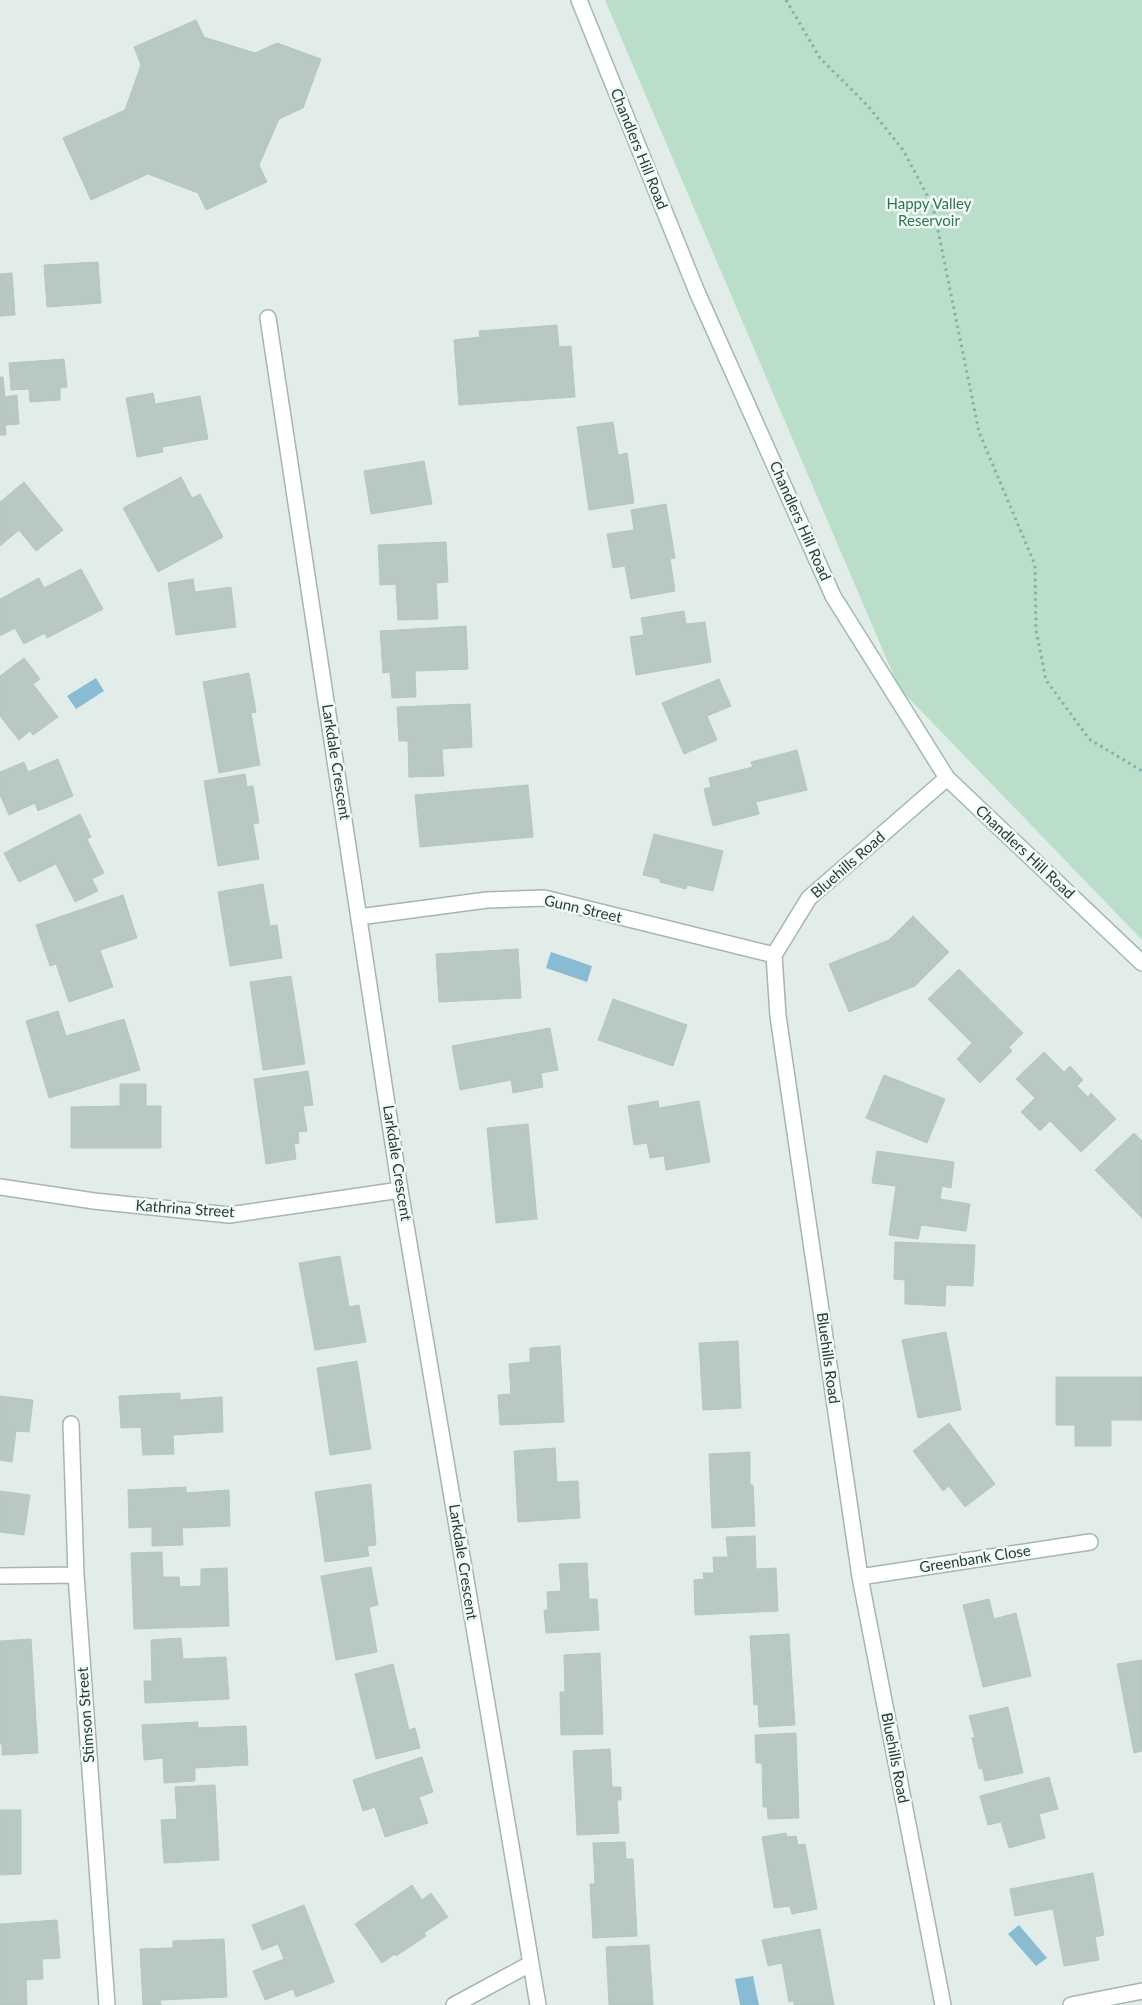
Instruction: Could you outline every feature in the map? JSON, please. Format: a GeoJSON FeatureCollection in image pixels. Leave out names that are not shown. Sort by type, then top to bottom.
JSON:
{"type":"FeatureCollection","features":[{"type":"Feature","properties":{"kind":"street","name":"Chandlers Hill Road"},"geometry":{"type":"LineString","coordinates":[[579,0],[697,292],[833,596],[947,778],[1142,963]]}},
{"type":"Feature","properties":{"kind":"street","name":"Larkdale Crescent"},"geometry":{"type":"LineString","coordinates":[[268,318],[400,1190],[538,2005]]}},
{"type":"Feature","properties":{"kind":"street","name":"Bluehills Road"},"geometry":{"type":"LineString","coordinates":[[943,2005],[860,1577],[778,1016],[774,955],[809,898],[947,778]]}},
{"type":"Feature","properties":{"kind":"street","name":"Gunn Street"},"geometry":{"type":"LineString","coordinates":[[359,917],[487,900],[544,898],[774,955]]}},
{"type":"Feature","properties":{"kind":"street","name":"Kathrina Street"},"geometry":{"type":"LineString","coordinates":[[0,1187],[94,1201],[229,1215],[400,1190]]}},
{"type":"Feature","properties":{"kind":"street","name":"Stimson Street"},"geometry":{"type":"LineString","coordinates":[[71,1424],[76,1575],[107,2005]]}},
{"type":"Feature","properties":{"kind":"street","name":"Greenbank Close"},"geometry":{"type":"LineString","coordinates":[[860,1577],[1090,1542]]}},
{"type":"Feature","properties":{"kind":"street"},"geometry":{"type":"LineString","coordinates":[[0,1576],[76,1575]]}},
{"type":"Feature","properties":{"kind":"street"},"geometry":{"type":"LineString","coordinates":[[454,2005],[530,1964]]}},
{"type":"Feature","properties":{"kind":"street"},"geometry":{"type":"LineString","coordinates":[[1071,2005],[1142,1991]]}},
{"type":"Feature","properties":{"kind":"path"},"geometry":{"type":"LineString","coordinates":[[786,0],[820,58],[868,106],[903,150],[933,206],[979,432],[1035,565],[1036,630],[1046,680],[1089,739],[1142,771]]}},
{"type":"Feature","properties":{"kind":"green space","name":"Happy Valley Reservoir"},"geometry":{"type":"Polygon","coordinates":[[[605,0],[1142,0],[1142,940],[899,688],[605,0]]]}},
{"type":"Feature","properties":{"kind":"water"},"geometry":{"type":"Polygon","coordinates":[[[96,678],[104,691],[76,709],[67,696],[96,678]]]}},
{"type":"Feature","properties":{"kind":"water"},"geometry":{"type":"Polygon","coordinates":[[[551,952],[592,966],[587,982],[546,968],[551,952]]]}},
{"type":"Feature","properties":{"kind":"water"},"geometry":{"type":"Polygon","coordinates":[[[1019,1925],[1047,1958],[1036,1966],[1008,1934],[1019,1925]]]}},
{"type":"Feature","properties":{"kind":"water"},"geometry":{"type":"Polygon","coordinates":[[[753,1976],[759,2005],[740,2005],[735,1979],[753,1976]]]}},
{"type":"Feature","properties":{"kind":"building"},"geometry":{"type":"Polygon","coordinates":[[[196,20],[204,37],[255,53],[277,43],[321,59],[303,108],[279,119],[259,165],[267,182],[206,210],[198,193],[148,174],[91,200],[63,138],[125,110],[141,65],[134,47],[196,20]]]}},
{"type":"Feature","properties":{"kind":"building"},"geometry":{"type":"Polygon","coordinates":[[[98,262],[101,303],[47,307],[44,265],[98,262]]]}},
{"type":"Feature","properties":{"kind":"building"},"geometry":{"type":"Polygon","coordinates":[[[12,273],[15,315],[0,316],[0,274],[12,273]]]}},
{"type":"Feature","properties":{"kind":"building"},"geometry":{"type":"Polygon","coordinates":[[[557,325],[559,347],[571,346],[575,397],[459,405],[454,340],[480,337],[479,331],[557,325]]]}},
{"type":"Feature","properties":{"kind":"building"},"geometry":{"type":"Polygon","coordinates":[[[64,359],[67,387],[60,388],[60,400],[30,402],[29,389],[11,390],[9,363],[64,359]]]}},
{"type":"Feature","properties":{"kind":"building"},"geometry":{"type":"Polygon","coordinates":[[[0,377],[3,377],[5,397],[17,395],[19,424],[5,425],[6,435],[0,435],[0,377]]]}},
{"type":"Feature","properties":{"kind":"building"},"geometry":{"type":"Polygon","coordinates":[[[153,393],[155,404],[200,396],[208,439],[162,447],[163,452],[137,457],[126,398],[153,393]]]}},
{"type":"Feature","properties":{"kind":"building"},"geometry":{"type":"Polygon","coordinates":[[[613,422],[618,455],[627,453],[634,503],[589,510],[577,427],[613,422]]]}},
{"type":"Feature","properties":{"kind":"building"},"geometry":{"type":"Polygon","coordinates":[[[424,461],[432,504],[371,514],[364,471],[424,461]]]}},
{"type":"Feature","properties":{"kind":"building"},"geometry":{"type":"Polygon","coordinates":[[[181,477],[192,498],[200,494],[223,537],[158,572],[123,508],[181,477]]]}},
{"type":"Feature","properties":{"kind":"building"},"geometry":{"type":"Polygon","coordinates":[[[24,482],[63,530],[36,551],[19,530],[0,546],[0,502],[24,482]]]}},
{"type":"Feature","properties":{"kind":"building"},"geometry":{"type":"Polygon","coordinates":[[[666,504],[675,558],[670,559],[675,591],[631,599],[625,566],[613,568],[607,534],[634,530],[631,510],[666,504]]]}},
{"type":"Feature","properties":{"kind":"building"},"geometry":{"type":"Polygon","coordinates":[[[446,542],[448,582],[436,583],[438,619],[398,620],[396,584],[380,585],[378,545],[446,542]]]}},
{"type":"Feature","properties":{"kind":"building"},"geometry":{"type":"Polygon","coordinates":[[[81,569],[103,609],[47,638],[45,633],[24,644],[15,628],[0,636],[0,599],[39,578],[44,588],[81,569]]]}},
{"type":"Feature","properties":{"kind":"building"},"geometry":{"type":"Polygon","coordinates":[[[193,579],[195,592],[231,587],[236,627],[176,635],[168,583],[193,579]]]}},
{"type":"Feature","properties":{"kind":"building"},"geometry":{"type":"Polygon","coordinates":[[[684,611],[686,624],[705,622],[711,662],[636,675],[630,637],[644,635],[641,618],[684,611]]]}},
{"type":"Feature","properties":{"kind":"building"},"geometry":{"type":"Polygon","coordinates":[[[466,626],[468,669],[415,671],[416,697],[392,698],[390,672],[383,673],[380,631],[466,626]]]}},
{"type":"Feature","properties":{"kind":"building"},"geometry":{"type":"Polygon","coordinates":[[[24,658],[40,679],[33,684],[58,717],[33,735],[30,731],[19,740],[0,716],[0,676],[24,658]]]}},
{"type":"Feature","properties":{"kind":"building"},"geometry":{"type":"Polygon","coordinates":[[[249,673],[256,712],[251,713],[260,765],[219,773],[203,682],[249,673]]]}},
{"type":"Feature","properties":{"kind":"building"},"geometry":{"type":"Polygon","coordinates":[[[719,679],[731,706],[707,716],[717,740],[684,754],[662,703],[719,679]]]}},
{"type":"Feature","properties":{"kind":"building"},"geometry":{"type":"Polygon","coordinates":[[[470,704],[472,747],[442,749],[444,776],[409,777],[408,741],[399,741],[397,707],[470,704]]]}},
{"type":"Feature","properties":{"kind":"building"},"geometry":{"type":"Polygon","coordinates":[[[797,750],[807,790],[756,802],[759,814],[713,826],[704,789],[711,787],[709,778],[753,767],[751,762],[797,750]]]}},
{"type":"Feature","properties":{"kind":"building"},"geometry":{"type":"Polygon","coordinates":[[[58,759],[73,796],[38,811],[35,803],[9,815],[0,795],[0,772],[24,762],[28,772],[58,759]]]}},
{"type":"Feature","properties":{"kind":"building"},"geometry":{"type":"Polygon","coordinates":[[[245,774],[247,787],[253,786],[259,823],[253,824],[259,859],[218,866],[204,781],[245,774]]]}},
{"type":"Feature","properties":{"kind":"building"},"geometry":{"type":"Polygon","coordinates":[[[528,785],[533,837],[420,847],[415,795],[528,785]]]}},
{"type":"Feature","properties":{"kind":"building"},"geometry":{"type":"Polygon","coordinates":[[[80,814],[91,837],[87,839],[104,873],[92,879],[98,891],[75,902],[56,864],[19,882],[4,853],[80,814]]]}},
{"type":"Feature","properties":{"kind":"building"},"geometry":{"type":"Polygon","coordinates":[[[654,834],[723,851],[713,891],[687,885],[686,889],[643,875],[654,834]]]}},
{"type":"Feature","properties":{"kind":"building"},"geometry":{"type":"Polygon","coordinates":[[[263,884],[270,926],[277,925],[282,958],[230,966],[218,892],[263,884]]]}},
{"type":"Feature","properties":{"kind":"building"},"geometry":{"type":"Polygon","coordinates":[[[123,895],[137,938],[100,950],[113,987],[69,1002],[56,964],[50,966],[36,925],[123,895]]]}},
{"type":"Feature","properties":{"kind":"building"},"geometry":{"type":"Polygon","coordinates":[[[913,916],[949,952],[915,986],[849,1012],[829,964],[889,940],[913,916]]]}},
{"type":"Feature","properties":{"kind":"building"},"geometry":{"type":"Polygon","coordinates":[[[518,949],[521,998],[439,1002],[436,954],[518,949]]]}},
{"type":"Feature","properties":{"kind":"building"},"geometry":{"type":"Polygon","coordinates":[[[959,969],[1023,1033],[1009,1047],[1012,1051],[980,1083],[957,1059],[972,1043],[928,999],[959,969]]]}},
{"type":"Feature","properties":{"kind":"building"},"geometry":{"type":"Polygon","coordinates":[[[291,976],[305,1064],[263,1070],[250,982],[291,976]]]}},
{"type":"Feature","properties":{"kind":"building"},"geometry":{"type":"Polygon","coordinates":[[[613,999],[687,1025],[673,1066],[598,1040],[613,999]]]}},
{"type":"Feature","properties":{"kind":"building"},"geometry":{"type":"Polygon","coordinates":[[[58,1011],[66,1036],[124,1019],[140,1070],[49,1098],[26,1021],[58,1011]]]}},
{"type":"Feature","properties":{"kind":"building"},"geometry":{"type":"Polygon","coordinates":[[[550,1028],[558,1070],[541,1073],[543,1087],[513,1093],[511,1080],[460,1090],[452,1046],[550,1028]]]}},
{"type":"Feature","properties":{"kind":"building"},"geometry":{"type":"Polygon","coordinates":[[[1044,1052],[1064,1072],[1070,1066],[1083,1080],[1077,1086],[1088,1097],[1091,1093],[1116,1119],[1081,1152],[1050,1121],[1040,1131],[1021,1112],[1035,1098],[1016,1079],[1044,1052]]]}},
{"type":"Feature","properties":{"kind":"building"},"geometry":{"type":"Polygon","coordinates":[[[308,1071],[313,1105],[303,1106],[307,1131],[298,1132],[299,1143],[294,1144],[296,1159],[266,1164],[254,1079],[308,1071]]]}},
{"type":"Feature","properties":{"kind":"building"},"geometry":{"type":"Polygon","coordinates":[[[884,1075],[945,1099],[927,1143],[866,1118],[884,1075]]]}},
{"type":"Feature","properties":{"kind":"building"},"geometry":{"type":"Polygon","coordinates":[[[120,1084],[146,1084],[146,1106],[161,1106],[161,1148],[71,1148],[71,1107],[120,1106],[120,1084]]]}},
{"type":"Feature","properties":{"kind":"building"},"geometry":{"type":"Polygon","coordinates":[[[658,1101],[659,1108],[699,1101],[710,1162],[666,1170],[664,1156],[650,1158],[647,1143],[634,1145],[628,1106],[658,1101]]]}},
{"type":"Feature","properties":{"kind":"building"},"geometry":{"type":"Polygon","coordinates":[[[528,1124],[537,1219],[496,1223],[487,1128],[528,1124]]]}},
{"type":"Feature","properties":{"kind":"building"},"geometry":{"type":"Polygon","coordinates":[[[1134,1133],[1142,1141],[1142,1218],[1095,1170],[1134,1133]]]}},
{"type":"Feature","properties":{"kind":"building"},"geometry":{"type":"Polygon","coordinates":[[[877,1151],[954,1162],[951,1188],[942,1186],[940,1199],[970,1204],[966,1231],[921,1225],[918,1239],[889,1235],[896,1186],[872,1183],[877,1151]]]}},
{"type":"Feature","properties":{"kind":"building"},"geometry":{"type":"Polygon","coordinates":[[[895,1242],[975,1245],[973,1286],[946,1285],[945,1306],[905,1304],[905,1280],[894,1279],[895,1242]]]}},
{"type":"Feature","properties":{"kind":"building"},"geometry":{"type":"Polygon","coordinates":[[[340,1256],[349,1307],[359,1305],[366,1342],[315,1350],[299,1263],[340,1256]]]}},
{"type":"Feature","properties":{"kind":"building"},"geometry":{"type":"Polygon","coordinates":[[[946,1332],[961,1410],[918,1418],[902,1340],[946,1332]]]}},
{"type":"Feature","properties":{"kind":"building"},"geometry":{"type":"Polygon","coordinates":[[[738,1341],[741,1408],[703,1410],[699,1343],[738,1341]]]}},
{"type":"Feature","properties":{"kind":"building"},"geometry":{"type":"Polygon","coordinates":[[[560,1346],[564,1422],[500,1425],[498,1395],[511,1394],[509,1364],[530,1362],[530,1348],[560,1346]]]}},
{"type":"Feature","properties":{"kind":"building"},"geometry":{"type":"Polygon","coordinates":[[[357,1361],[371,1449],[330,1455],[317,1368],[357,1361]]]}},
{"type":"Feature","properties":{"kind":"building"},"geometry":{"type":"Polygon","coordinates":[[[1056,1377],[1142,1377],[1142,1420],[1111,1420],[1111,1446],[1075,1446],[1075,1425],[1056,1425],[1056,1377]]]}},
{"type":"Feature","properties":{"kind":"building"},"geometry":{"type":"Polygon","coordinates":[[[180,1393],[180,1400],[222,1397],[223,1432],[173,1435],[174,1454],[143,1455],[141,1427],[121,1428],[119,1396],[180,1393]]]}},
{"type":"Feature","properties":{"kind":"building"},"geometry":{"type":"Polygon","coordinates":[[[0,1396],[33,1400],[29,1432],[16,1431],[12,1462],[0,1460],[0,1396]]]}},
{"type":"Feature","properties":{"kind":"building"},"geometry":{"type":"Polygon","coordinates":[[[949,1423],[995,1484],[965,1507],[949,1486],[943,1491],[913,1451],[949,1423]]]}},
{"type":"Feature","properties":{"kind":"building"},"geometry":{"type":"Polygon","coordinates":[[[555,1448],[557,1482],[578,1481],[580,1518],[518,1522],[514,1451],[555,1448]]]}},
{"type":"Feature","properties":{"kind":"building"},"geometry":{"type":"Polygon","coordinates":[[[750,1452],[750,1485],[753,1485],[755,1526],[712,1528],[709,1454],[750,1452]]]}},
{"type":"Feature","properties":{"kind":"building"},"geometry":{"type":"Polygon","coordinates":[[[371,1484],[376,1545],[367,1546],[369,1556],[325,1562],[315,1492],[371,1484]]]}},
{"type":"Feature","properties":{"kind":"building"},"geometry":{"type":"Polygon","coordinates":[[[186,1487],[186,1493],[229,1490],[230,1526],[182,1528],[183,1545],[152,1546],[152,1527],[129,1528],[128,1490],[186,1487]]]}},
{"type":"Feature","properties":{"kind":"building"},"geometry":{"type":"Polygon","coordinates":[[[0,1491],[30,1495],[24,1535],[0,1532],[0,1491]]]}},
{"type":"Feature","properties":{"kind":"building"},"geometry":{"type":"Polygon","coordinates":[[[755,1536],[756,1569],[776,1568],[778,1611],[695,1615],[694,1580],[704,1579],[703,1573],[714,1573],[713,1557],[728,1557],[726,1537],[755,1536]]]}},
{"type":"Feature","properties":{"kind":"building"},"geometry":{"type":"Polygon","coordinates":[[[162,1552],[163,1577],[179,1577],[180,1587],[201,1586],[201,1569],[227,1568],[229,1626],[134,1629],[131,1553],[162,1552]]]}},
{"type":"Feature","properties":{"kind":"building"},"geometry":{"type":"Polygon","coordinates":[[[587,1563],[589,1599],[597,1599],[599,1630],[546,1633],[544,1610],[548,1610],[547,1592],[561,1591],[559,1564],[587,1563]]]}},
{"type":"Feature","properties":{"kind":"building"},"geometry":{"type":"Polygon","coordinates":[[[371,1567],[378,1605],[369,1607],[377,1652],[336,1660],[321,1576],[371,1567]]]}},
{"type":"Feature","properties":{"kind":"building"},"geometry":{"type":"Polygon","coordinates":[[[989,1599],[994,1619],[1016,1613],[1031,1676],[983,1687],[963,1605],[989,1599]]]}},
{"type":"Feature","properties":{"kind":"building"},"geometry":{"type":"Polygon","coordinates":[[[789,1634],[795,1725],[759,1727],[758,1704],[754,1705],[750,1636],[789,1634]]]}},
{"type":"Feature","properties":{"kind":"building"},"geometry":{"type":"Polygon","coordinates":[[[181,1638],[183,1659],[226,1657],[229,1699],[145,1703],[144,1681],[152,1681],[151,1640],[181,1638]]]}},
{"type":"Feature","properties":{"kind":"building"},"geometry":{"type":"Polygon","coordinates":[[[31,1639],[38,1753],[2,1755],[2,1744],[0,1744],[0,1641],[31,1639]]]}},
{"type":"Feature","properties":{"kind":"building"},"geometry":{"type":"Polygon","coordinates":[[[600,1653],[603,1734],[561,1735],[560,1692],[565,1692],[564,1655],[600,1653]]]}},
{"type":"Feature","properties":{"kind":"building"},"geometry":{"type":"Polygon","coordinates":[[[1142,1660],[1142,1751],[1134,1753],[1117,1664],[1142,1660]]]}},
{"type":"Feature","properties":{"kind":"building"},"geometry":{"type":"Polygon","coordinates":[[[393,1664],[409,1730],[415,1728],[420,1748],[376,1759],[355,1674],[393,1664]]]}},
{"type":"Feature","properties":{"kind":"building"},"geometry":{"type":"Polygon","coordinates":[[[1008,1707],[1023,1773],[985,1781],[982,1768],[979,1769],[972,1738],[975,1737],[969,1716],[1008,1707]]]}},
{"type":"Feature","properties":{"kind":"building"},"geometry":{"type":"Polygon","coordinates":[[[198,1722],[198,1728],[246,1726],[248,1765],[195,1768],[195,1781],[164,1783],[163,1758],[144,1760],[142,1725],[198,1722]]]}},
{"type":"Feature","properties":{"kind":"building"},"geometry":{"type":"Polygon","coordinates":[[[796,1733],[799,1818],[768,1819],[767,1807],[763,1807],[762,1763],[756,1763],[755,1735],[796,1733]]]}},
{"type":"Feature","properties":{"kind":"building"},"geometry":{"type":"Polygon","coordinates":[[[610,1749],[612,1787],[621,1787],[621,1800],[617,1800],[619,1833],[577,1835],[573,1751],[610,1749]]]}},
{"type":"Feature","properties":{"kind":"building"},"geometry":{"type":"Polygon","coordinates":[[[422,1757],[433,1792],[419,1797],[428,1823],[385,1837],[375,1807],[363,1811],[353,1780],[422,1757]]]}},
{"type":"Feature","properties":{"kind":"building"},"geometry":{"type":"Polygon","coordinates":[[[1049,1777],[1058,1809],[1039,1814],[1045,1838],[1009,1848],[1001,1822],[988,1825],[980,1796],[1049,1777]]]}},
{"type":"Feature","properties":{"kind":"building"},"geometry":{"type":"Polygon","coordinates":[[[215,1785],[219,1860],[164,1863],[161,1820],[177,1819],[175,1787],[215,1785]]]}},
{"type":"Feature","properties":{"kind":"building"},"geometry":{"type":"Polygon","coordinates":[[[0,1810],[21,1810],[21,1874],[0,1875],[0,1810]]]}},
{"type":"Feature","properties":{"kind":"building"},"geometry":{"type":"Polygon","coordinates":[[[786,1833],[787,1837],[796,1836],[798,1845],[805,1844],[817,1909],[792,1914],[790,1906],[774,1908],[762,1837],[786,1833]]]}},
{"type":"Feature","properties":{"kind":"building"},"geometry":{"type":"Polygon","coordinates":[[[625,1842],[626,1859],[633,1859],[637,1936],[593,1938],[590,1884],[595,1884],[593,1843],[625,1842]]]}},
{"type":"Feature","properties":{"kind":"building"},"geometry":{"type":"Polygon","coordinates":[[[1093,1873],[1104,1935],[1095,1937],[1099,1960],[1064,1966],[1053,1909],[1015,1916],[1010,1889],[1093,1873]]]}},
{"type":"Feature","properties":{"kind":"building"},"geometry":{"type":"Polygon","coordinates":[[[412,1885],[422,1900],[431,1893],[448,1917],[424,1933],[426,1936],[382,1963],[355,1924],[412,1885]]]}},
{"type":"Feature","properties":{"kind":"building"},"geometry":{"type":"Polygon","coordinates":[[[304,1905],[334,1982],[296,1997],[293,1989],[265,2000],[253,1971],[284,1959],[278,1944],[262,1950],[252,1925],[304,1905]]]}},
{"type":"Feature","properties":{"kind":"building"},"geometry":{"type":"Polygon","coordinates":[[[57,1920],[60,1958],[42,1959],[43,1979],[26,1980],[27,2005],[0,2005],[0,1924],[57,1920]]]}},
{"type":"Feature","properties":{"kind":"building"},"geometry":{"type":"Polygon","coordinates":[[[820,1929],[834,2005],[794,2005],[794,2001],[789,2002],[782,1963],[768,1966],[762,1940],[820,1929]]]}},
{"type":"Feature","properties":{"kind":"building"},"geometry":{"type":"Polygon","coordinates":[[[224,1939],[227,1997],[160,2000],[161,2005],[143,2005],[140,1949],[173,1948],[173,1941],[224,1939]]]}},
{"type":"Feature","properties":{"kind":"building"},"geometry":{"type":"Polygon","coordinates":[[[649,1945],[653,2005],[609,2005],[606,1947],[649,1945]]]}}]}
